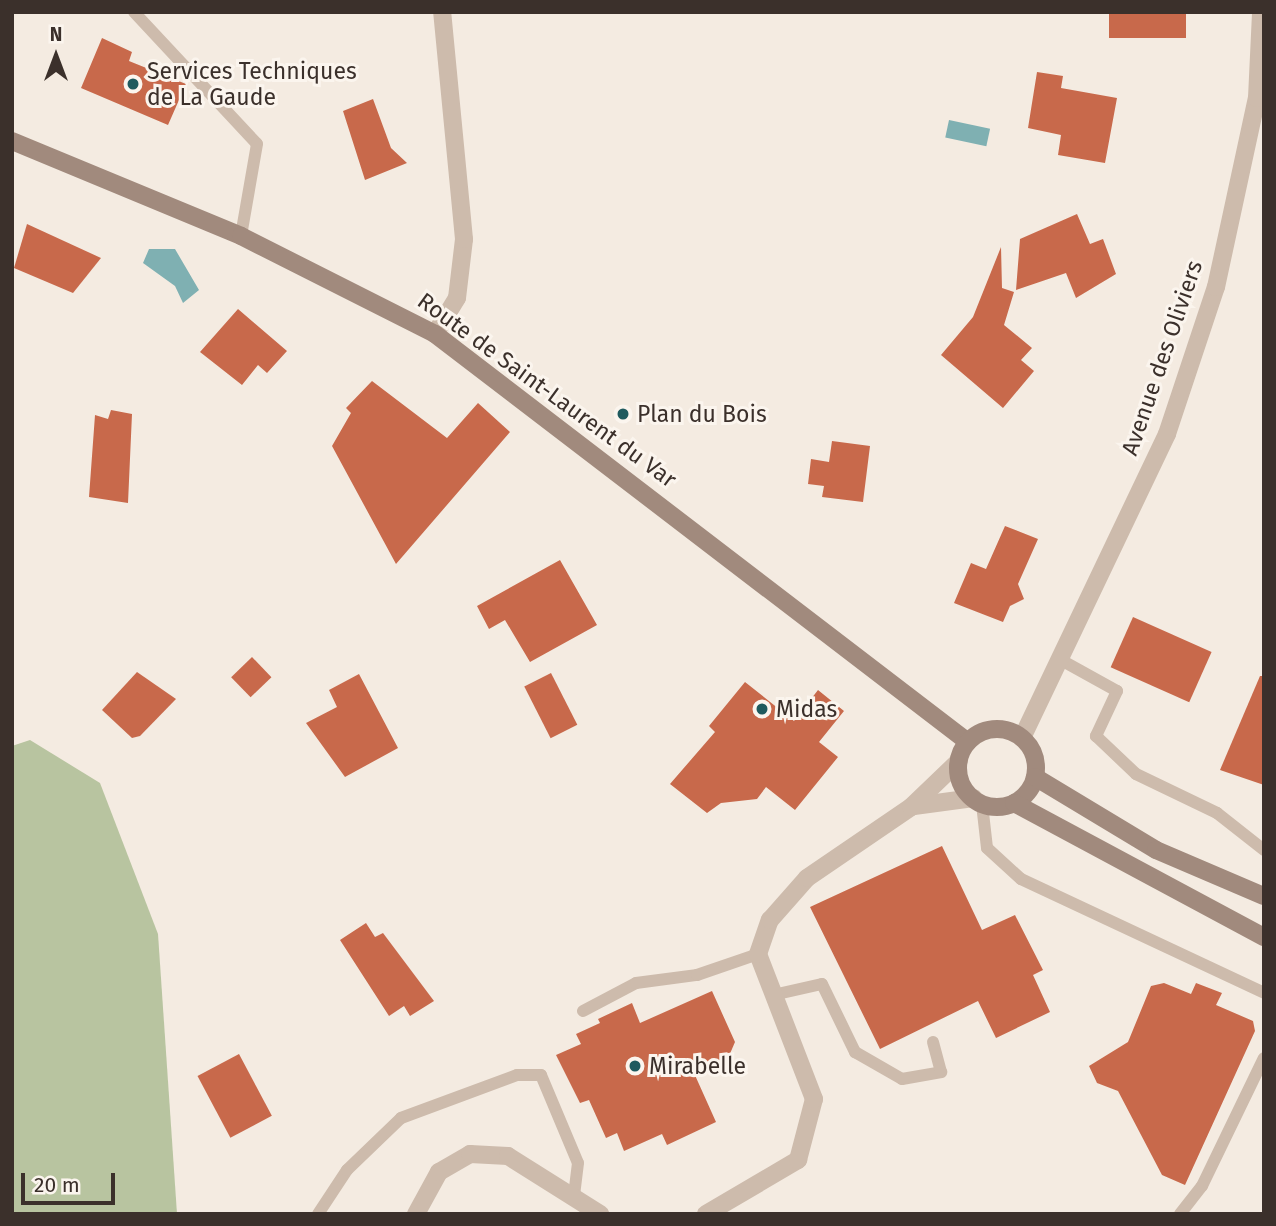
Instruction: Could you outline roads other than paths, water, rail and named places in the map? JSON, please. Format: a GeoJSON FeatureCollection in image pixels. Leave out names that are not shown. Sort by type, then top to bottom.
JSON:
{"type":"FeatureCollection","features":[{"type":"Feature","properties":{"kind":"main road","name":"Route de Saint-Laurent du Var"},"geometry":{"type":"LineString","coordinates":[[12,141],[241,236],[435,334],[968,742]]}},
{"type":"Feature","properties":{"kind":"main road"},"geometry":{"type":"LineString","coordinates":[[1014,803],[1035,777],[1035,760],[1022,738],[990,730],[968,742],[959,761],[961,782],[978,801],[1014,803],[1168,892],[1264,937]]}},
{"type":"Feature","properties":{"kind":"main road"},"geometry":{"type":"LineString","coordinates":[[1035,777],[1156,850],[1264,896]]}},
{"type":"Feature","properties":{"kind":"street"},"geometry":{"type":"LineString","coordinates":[[435,334],[457,298],[464,239],[442,12]]}},
{"type":"Feature","properties":{"kind":"street","name":"Avenue des Oliviers"},"geometry":{"type":"LineString","coordinates":[[1022,738],[1167,434],[1216,287],[1257,98],[1261,12]]}},
{"type":"Feature","properties":{"kind":"street"},"geometry":{"type":"LineString","coordinates":[[706,1214],[798,1160],[814,1098],[758,954],[770,920],[807,878],[911,807],[959,761]]}},
{"type":"Feature","properties":{"kind":"street"},"geometry":{"type":"LineString","coordinates":[[911,807],[978,801]]}},
{"type":"Feature","properties":{"kind":"street"},"geometry":{"type":"LineString","coordinates":[[416,1214],[439,1172],[470,1154],[508,1156],[574,1194],[600,1214]]}},
{"type":"Feature","properties":{"kind":"lane"},"geometry":{"type":"LineString","coordinates":[[134,12],[257,144],[241,236]]}},
{"type":"Feature","properties":{"kind":"lane"},"geometry":{"type":"LineString","coordinates":[[1061,660],[1117,691],[1096,736],[1136,774],[1217,813],[1264,850]]}},
{"type":"Feature","properties":{"kind":"lane"},"geometry":{"type":"LineString","coordinates":[[978,801],[987,848],[1021,879],[1264,993]]}},
{"type":"Feature","properties":{"kind":"lane"},"geometry":{"type":"LineString","coordinates":[[583,1011],[636,983],[696,975],[758,954]]}},
{"type":"Feature","properties":{"kind":"lane"},"geometry":{"type":"LineString","coordinates":[[773,995],[822,984],[855,1052],[902,1079],[941,1072],[933,1042]]}},
{"type":"Feature","properties":{"kind":"lane"},"geometry":{"type":"LineString","coordinates":[[1180,1214],[1202,1186],[1264,1058]]}},
{"type":"Feature","properties":{"kind":"lane"},"geometry":{"type":"LineString","coordinates":[[318,1214],[347,1170],[401,1118],[517,1075],[541,1075],[578,1163],[574,1194]]}},
{"type":"Feature","properties":{"kind":"water"},"geometry":{"type":"Polygon","coordinates":[[[949,120],[990,129],[986,146],[945,138],[949,120]]]}},
{"type":"Feature","properties":{"kind":"water"},"geometry":{"type":"Polygon","coordinates":[[[149,249],[175,249],[199,290],[183,303],[175,286],[143,263],[149,249]]]}},
{"type":"Feature","properties":{"kind":"place","name":"Services Techniques de La Gaude"},"geometry":{"type":"Point","coordinates":[133,84]}},
{"type":"Feature","properties":{"kind":"place","name":"Plan du Bois"},"geometry":{"type":"Point","coordinates":[623,414]}},
{"type":"Feature","properties":{"kind":"place","name":"Midas"},"geometry":{"type":"Point","coordinates":[762,709]}},
{"type":"Feature","properties":{"kind":"place","name":"Mirabelle"},"geometry":{"type":"Point","coordinates":[635,1066]}}]}
